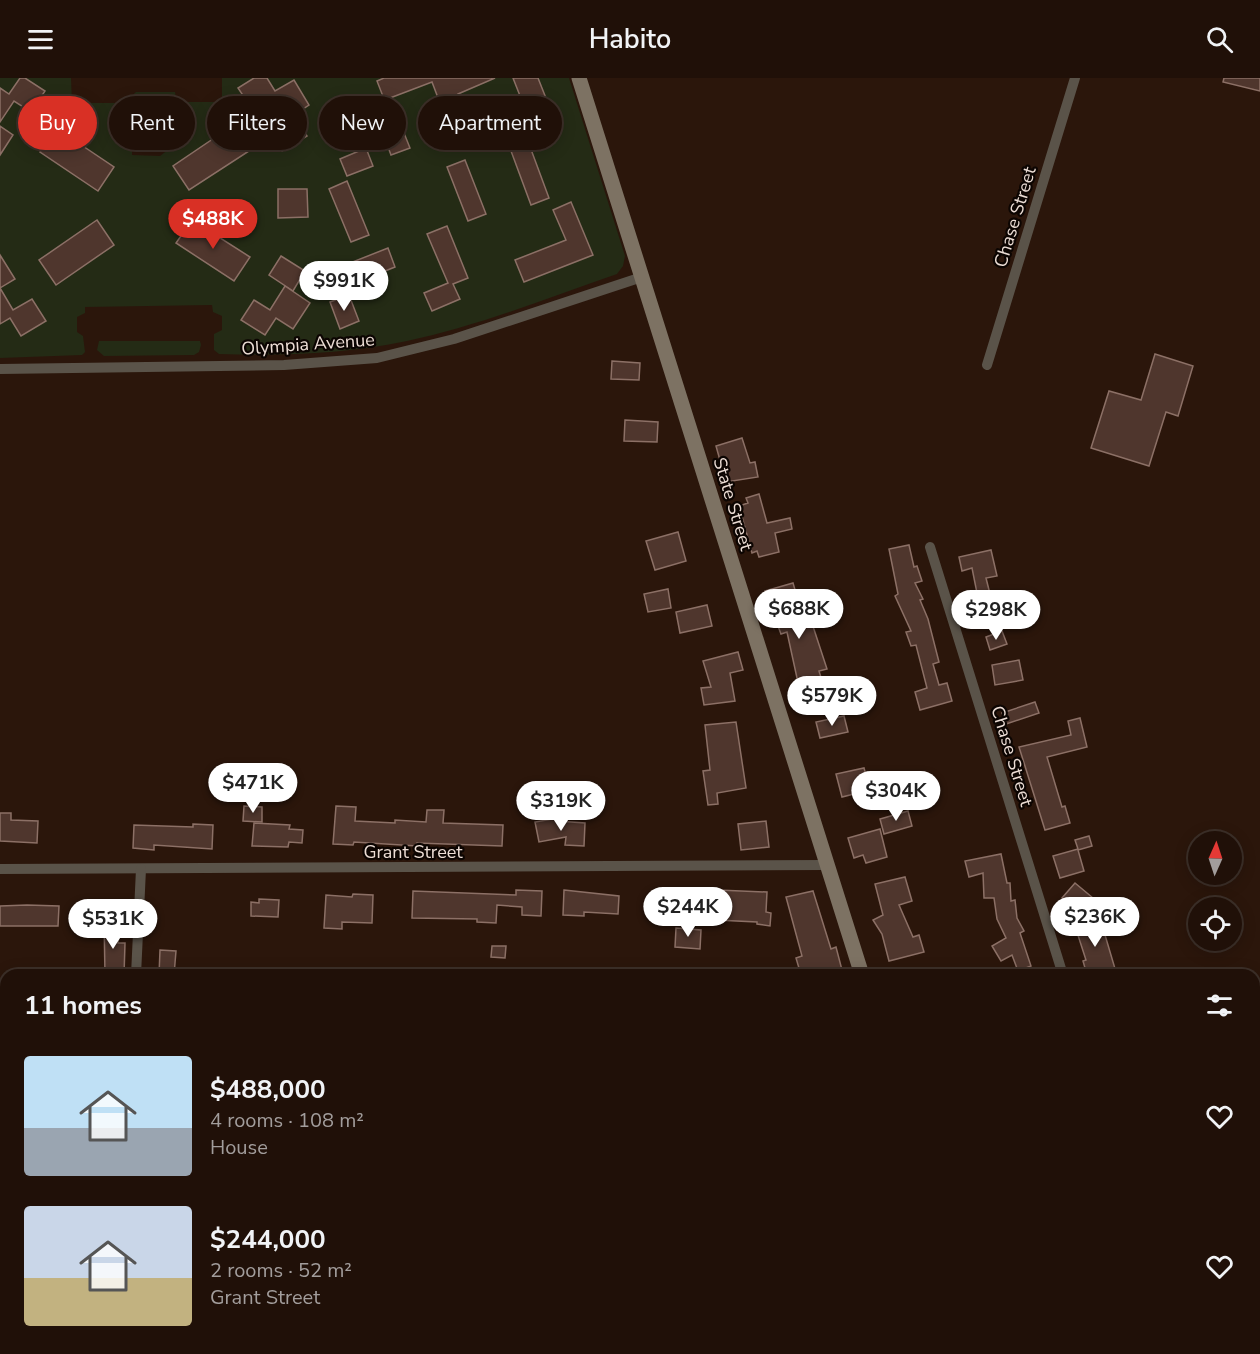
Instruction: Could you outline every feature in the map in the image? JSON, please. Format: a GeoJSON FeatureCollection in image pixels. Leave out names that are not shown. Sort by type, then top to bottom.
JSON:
{"type":"FeatureCollection","features":[{"type":"Feature","properties":{"kind":"main road","name":"State Street"},"geometry":{"type":"LineString","coordinates":[[579,78],[825,865],[860,969]]}},
{"type":"Feature","properties":{"kind":"street","name":"Chase Street"},"geometry":{"type":"LineString","coordinates":[[987,365],[1075,78]]}},
{"type":"Feature","properties":{"kind":"street","name":"Olympia Avenue"},"geometry":{"type":"LineString","coordinates":[[0,369],[284,365],[377,358],[454,339],[642,277]]}},
{"type":"Feature","properties":{"kind":"street","name":"Chase Street"},"geometry":{"type":"LineString","coordinates":[[930,547],[1060,969]]}},
{"type":"Feature","properties":{"kind":"street","name":"Grant Street"},"geometry":{"type":"LineString","coordinates":[[0,869],[825,865]]}},
{"type":"Feature","properties":{"kind":"street"},"geometry":{"type":"LineString","coordinates":[[136,969],[141,869]]}},
{"type":"Feature","properties":{"kind":"green space"},"geometry":{"type":"Polygon","coordinates":[[[0,78],[71,78],[72,96],[18,96],[18,150],[97,150],[97,103],[109,103],[109,150],[132,150],[132,155],[160,156],[168,150],[195,150],[195,102],[207,102],[207,150],[307,150],[307,96],[222,96],[222,78],[569,78],[625,256],[623,266],[617,274],[460,328],[361,349],[266,355],[219,354],[214,350],[214,334],[222,330],[222,316],[213,312],[212,305],[85,307],[85,313],[77,317],[77,332],[83,336],[85,352],[82,355],[0,358],[0,78]]]}},
{"type":"Feature","properties":{"kind":"green space"},"geometry":{"type":"Polygon","coordinates":[[[136,92],[175,92],[176,96],[132,96],[136,92]]]}},
{"type":"Feature","properties":{"kind":"green space"},"geometry":{"type":"Polygon","coordinates":[[[99,341],[200,341],[201,345],[199,352],[194,355],[104,356],[97,350],[99,341]]]}},
{"type":"Feature","properties":{"kind":"building"},"geometry":{"type":"Polygon","coordinates":[[[20,78],[25,78],[45,91],[42,96],[18,96],[18,104],[14,101],[0,122],[0,88],[9,94],[20,78]]]}},
{"type":"Feature","properties":{"kind":"building"},"geometry":{"type":"Polygon","coordinates":[[[254,78],[267,78],[275,91],[294,80],[304,96],[243,96],[238,88],[254,78]]]}},
{"type":"Feature","properties":{"kind":"building"},"geometry":{"type":"Polygon","coordinates":[[[384,78],[495,78],[458,94],[459,96],[437,96],[432,82],[395,96],[383,96],[377,81],[384,78]]]}},
{"type":"Feature","properties":{"kind":"building"},"geometry":{"type":"Polygon","coordinates":[[[513,78],[538,78],[545,96],[520,96],[513,78]]]}},
{"type":"Feature","properties":{"kind":"building"},"geometry":{"type":"Polygon","coordinates":[[[1224,78],[1260,78],[1260,91],[1223,82],[1224,78]]]}},
{"type":"Feature","properties":{"kind":"building"},"geometry":{"type":"Polygon","coordinates":[[[0,126],[13,135],[0,155],[0,126]]]}},
{"type":"Feature","properties":{"kind":"building"},"geometry":{"type":"Polygon","coordinates":[[[406,138],[410,148],[406,149],[406,138]]]}},
{"type":"Feature","properties":{"kind":"building"},"geometry":{"type":"Polygon","coordinates":[[[207,143],[207,150],[249,151],[189,190],[173,166],[207,143]]]}},
{"type":"Feature","properties":{"kind":"building"},"geometry":{"type":"Polygon","coordinates":[[[41,150],[89,150],[114,167],[98,191],[40,152],[41,150]]]}},
{"type":"Feature","properties":{"kind":"building"},"geometry":{"type":"Polygon","coordinates":[[[367,150],[373,166],[347,176],[340,159],[367,150]]]}},
{"type":"Feature","properties":{"kind":"building"},"geometry":{"type":"Polygon","coordinates":[[[389,150],[405,150],[391,155],[389,150]]]}},
{"type":"Feature","properties":{"kind":"building"},"geometry":{"type":"Polygon","coordinates":[[[531,150],[549,198],[531,205],[511,151],[531,150]]]}},
{"type":"Feature","properties":{"kind":"building"},"geometry":{"type":"Polygon","coordinates":[[[465,160],[486,214],[468,221],[447,167],[465,160]]]}},
{"type":"Feature","properties":{"kind":"building"},"geometry":{"type":"Polygon","coordinates":[[[347,181],[369,235],[351,242],[329,189],[347,181]]]}},
{"type":"Feature","properties":{"kind":"building"},"geometry":{"type":"Polygon","coordinates":[[[278,189],[307,189],[308,217],[278,218],[278,189]]]}},
{"type":"Feature","properties":{"kind":"building"},"geometry":{"type":"Polygon","coordinates":[[[571,202],[593,255],[524,282],[515,260],[566,240],[553,210],[571,202]]]}},
{"type":"Feature","properties":{"kind":"building"},"geometry":{"type":"Polygon","coordinates":[[[97,220],[114,245],[56,285],[39,260],[97,220]]]}},
{"type":"Feature","properties":{"kind":"building"},"geometry":{"type":"Polygon","coordinates":[[[192,220],[250,257],[234,281],[176,243],[192,220]]]}},
{"type":"Feature","properties":{"kind":"building"},"geometry":{"type":"Polygon","coordinates":[[[447,226],[468,278],[453,284],[460,299],[432,311],[424,293],[448,283],[427,234],[447,226]]]}},
{"type":"Feature","properties":{"kind":"building"},"geometry":{"type":"Polygon","coordinates":[[[388,248],[395,267],[343,288],[335,269],[388,248]]]}},
{"type":"Feature","properties":{"kind":"building"},"geometry":{"type":"Polygon","coordinates":[[[0,255],[15,279],[0,288],[0,255]]]}},
{"type":"Feature","properties":{"kind":"building"},"geometry":{"type":"Polygon","coordinates":[[[281,256],[305,271],[293,291],[269,275],[281,256]]]}},
{"type":"Feature","properties":{"kind":"building"},"geometry":{"type":"Polygon","coordinates":[[[285,286],[310,303],[293,329],[276,318],[265,335],[241,320],[254,300],[270,310],[285,286]]]}},
{"type":"Feature","properties":{"kind":"building"},"geometry":{"type":"Polygon","coordinates":[[[0,288],[13,310],[32,299],[46,321],[21,336],[10,318],[0,324],[0,288]]]}},
{"type":"Feature","properties":{"kind":"building"},"geometry":{"type":"Polygon","coordinates":[[[349,295],[359,321],[340,329],[330,302],[349,295]]]}},
{"type":"Feature","properties":{"kind":"building"},"geometry":{"type":"Polygon","coordinates":[[[1155,354],[1193,366],[1178,416],[1166,412],[1149,466],[1091,448],[1109,391],[1141,400],[1155,354]]]}},
{"type":"Feature","properties":{"kind":"building"},"geometry":{"type":"Polygon","coordinates":[[[612,361],[640,363],[639,380],[611,379],[612,361]]]}},
{"type":"Feature","properties":{"kind":"building"},"geometry":{"type":"Polygon","coordinates":[[[625,420],[658,422],[657,442],[624,441],[625,420]]]}},
{"type":"Feature","properties":{"kind":"building"},"geometry":{"type":"Polygon","coordinates":[[[742,438],[750,463],[755,462],[758,477],[726,482],[716,446],[742,438]]]}},
{"type":"Feature","properties":{"kind":"building"},"geometry":{"type":"Polygon","coordinates":[[[759,494],[767,523],[790,518],[792,529],[775,533],[779,552],[759,557],[757,551],[752,553],[739,506],[748,503],[746,498],[759,494]]]}},
{"type":"Feature","properties":{"kind":"building"},"geometry":{"type":"Polygon","coordinates":[[[678,532],[686,561],[655,570],[646,541],[678,532]]]}},
{"type":"Feature","properties":{"kind":"building"},"geometry":{"type":"Polygon","coordinates":[[[909,545],[914,567],[917,566],[922,581],[915,583],[923,599],[920,600],[928,619],[939,662],[933,664],[939,685],[947,683],[952,701],[920,710],[915,692],[927,688],[916,645],[911,646],[906,632],[911,631],[895,596],[898,594],[889,549],[909,545]]]}},
{"type":"Feature","properties":{"kind":"building"},"geometry":{"type":"Polygon","coordinates":[[[991,550],[997,576],[986,578],[994,610],[974,615],[969,595],[977,593],[972,568],[962,571],[959,557],[991,550]]]}},
{"type":"Feature","properties":{"kind":"building"},"geometry":{"type":"Polygon","coordinates":[[[793,583],[801,610],[807,608],[827,669],[819,671],[826,694],[802,701],[787,632],[781,634],[765,591],[793,583]]]}},
{"type":"Feature","properties":{"kind":"building"},"geometry":{"type":"Polygon","coordinates":[[[668,589],[671,608],[648,612],[644,594],[668,589]]]}},
{"type":"Feature","properties":{"kind":"building"},"geometry":{"type":"Polygon","coordinates":[[[707,605],[712,626],[680,633],[676,612],[707,605]]]}},
{"type":"Feature","properties":{"kind":"building"},"geometry":{"type":"Polygon","coordinates":[[[1002,631],[1007,644],[990,650],[986,637],[1002,631]]]}},
{"type":"Feature","properties":{"kind":"building"},"geometry":{"type":"Polygon","coordinates":[[[738,652],[743,670],[730,673],[735,701],[704,705],[701,688],[711,687],[703,661],[738,652]]]}},
{"type":"Feature","properties":{"kind":"building"},"geometry":{"type":"Polygon","coordinates":[[[1019,660],[1023,680],[995,685],[992,665],[1019,660]]]}},
{"type":"Feature","properties":{"kind":"building"},"geometry":{"type":"Polygon","coordinates":[[[1035,702],[1039,713],[1006,724],[1002,713],[1035,702]]]}},
{"type":"Feature","properties":{"kind":"building"},"geometry":{"type":"Polygon","coordinates":[[[844,716],[848,732],[820,738],[816,722],[844,716]]]}},
{"type":"Feature","properties":{"kind":"building"},"geometry":{"type":"Polygon","coordinates":[[[1080,718],[1087,747],[1047,757],[1062,807],[1065,806],[1070,823],[1045,830],[1019,747],[1071,735],[1068,721],[1080,718]]]}},
{"type":"Feature","properties":{"kind":"building"},"geometry":{"type":"Polygon","coordinates":[[[736,722],[746,788],[717,793],[718,804],[708,805],[703,771],[710,770],[705,725],[736,722]]]}},
{"type":"Feature","properties":{"kind":"building"},"geometry":{"type":"Polygon","coordinates":[[[864,768],[870,790],[842,797],[836,774],[864,768]]]}},
{"type":"Feature","properties":{"kind":"building"},"geometry":{"type":"Polygon","coordinates":[[[244,806],[262,807],[262,822],[243,821],[244,806]]]}},
{"type":"Feature","properties":{"kind":"building"},"geometry":{"type":"Polygon","coordinates":[[[336,806],[356,807],[355,821],[395,823],[395,820],[426,822],[427,810],[444,810],[443,823],[503,825],[502,846],[417,843],[417,846],[354,842],[353,845],[333,844],[336,806]]]}},
{"type":"Feature","properties":{"kind":"building"},"geometry":{"type":"Polygon","coordinates":[[[908,811],[912,826],[884,834],[880,819],[908,811]]]}},
{"type":"Feature","properties":{"kind":"building"},"geometry":{"type":"Polygon","coordinates":[[[0,813],[11,813],[11,820],[38,821],[37,843],[0,841],[0,813]]]}},
{"type":"Feature","properties":{"kind":"building"},"geometry":{"type":"Polygon","coordinates":[[[558,818],[558,821],[585,823],[584,846],[565,845],[566,837],[539,842],[535,822],[558,818]]]}},
{"type":"Feature","properties":{"kind":"building"},"geometry":{"type":"Polygon","coordinates":[[[766,821],[769,847],[741,850],[738,824],[766,821]]]}},
{"type":"Feature","properties":{"kind":"building"},"geometry":{"type":"Polygon","coordinates":[[[254,823],[290,825],[289,829],[303,830],[302,843],[289,842],[288,847],[252,846],[254,823]]]}},
{"type":"Feature","properties":{"kind":"building"},"geometry":{"type":"Polygon","coordinates":[[[193,824],[213,825],[212,849],[154,845],[154,850],[133,848],[134,825],[193,827],[193,824]]]}},
{"type":"Feature","properties":{"kind":"building"},"geometry":{"type":"Polygon","coordinates":[[[880,829],[887,857],[866,863],[863,855],[854,858],[848,838],[880,829]]]}},
{"type":"Feature","properties":{"kind":"building"},"geometry":{"type":"Polygon","coordinates":[[[1089,836],[1092,846],[1078,850],[1084,871],[1060,878],[1053,856],[1078,849],[1075,840],[1089,836]]]}},
{"type":"Feature","properties":{"kind":"building"},"geometry":{"type":"Polygon","coordinates":[[[1001,854],[1007,883],[1010,883],[1011,901],[1015,900],[1017,918],[1024,931],[1020,933],[1031,966],[1017,969],[1012,955],[1001,961],[992,946],[1006,938],[997,919],[994,898],[984,898],[983,873],[969,877],[965,861],[1001,854]]]}},
{"type":"Feature","properties":{"kind":"building"},"geometry":{"type":"Polygon","coordinates":[[[905,877],[912,901],[899,905],[913,937],[919,935],[924,952],[889,961],[882,934],[873,920],[883,915],[875,884],[905,877]]]}},
{"type":"Feature","properties":{"kind":"building"},"geometry":{"type":"Polygon","coordinates":[[[1075,883],[1093,898],[1080,914],[1062,898],[1075,883]]]}},
{"type":"Feature","properties":{"kind":"building"},"geometry":{"type":"Polygon","coordinates":[[[516,890],[542,891],[541,916],[522,915],[522,907],[497,905],[496,923],[477,922],[477,919],[412,918],[413,891],[516,895],[516,890]]]}},
{"type":"Feature","properties":{"kind":"building"},"geometry":{"type":"Polygon","coordinates":[[[564,890],[619,896],[618,914],[584,912],[584,916],[563,915],[564,890]]]}},
{"type":"Feature","properties":{"kind":"building"},"geometry":{"type":"Polygon","coordinates":[[[718,890],[767,892],[766,912],[771,913],[770,926],[757,924],[757,922],[716,920],[718,890]]]}},
{"type":"Feature","properties":{"kind":"building"},"geometry":{"type":"Polygon","coordinates":[[[813,891],[831,949],[836,947],[842,969],[799,969],[796,958],[802,956],[786,897],[813,891]]]}},
{"type":"Feature","properties":{"kind":"building"},"geometry":{"type":"Polygon","coordinates":[[[353,894],[373,895],[372,923],[342,922],[342,929],[324,928],[326,895],[352,897],[353,894]]]}},
{"type":"Feature","properties":{"kind":"building"},"geometry":{"type":"Polygon","coordinates":[[[259,899],[279,900],[278,917],[251,916],[251,902],[259,903],[259,899]]]}},
{"type":"Feature","properties":{"kind":"building"},"geometry":{"type":"Polygon","coordinates":[[[0,906],[59,906],[58,926],[0,926],[0,906]]]}},
{"type":"Feature","properties":{"kind":"building"},"geometry":{"type":"Polygon","coordinates":[[[1100,918],[1115,969],[1085,969],[1083,961],[1086,960],[1075,926],[1100,918]]]}},
{"type":"Feature","properties":{"kind":"building"},"geometry":{"type":"Polygon","coordinates":[[[104,919],[116,920],[115,939],[118,938],[118,943],[125,943],[124,969],[105,969],[104,919]]]}},
{"type":"Feature","properties":{"kind":"building"},"geometry":{"type":"Polygon","coordinates":[[[676,928],[701,930],[700,949],[675,947],[676,928]]]}},
{"type":"Feature","properties":{"kind":"building"},"geometry":{"type":"Polygon","coordinates":[[[492,946],[506,946],[505,958],[491,957],[492,946]]]}},
{"type":"Feature","properties":{"kind":"building"},"geometry":{"type":"Polygon","coordinates":[[[160,950],[176,951],[174,969],[159,969],[160,950]]]}}]}
